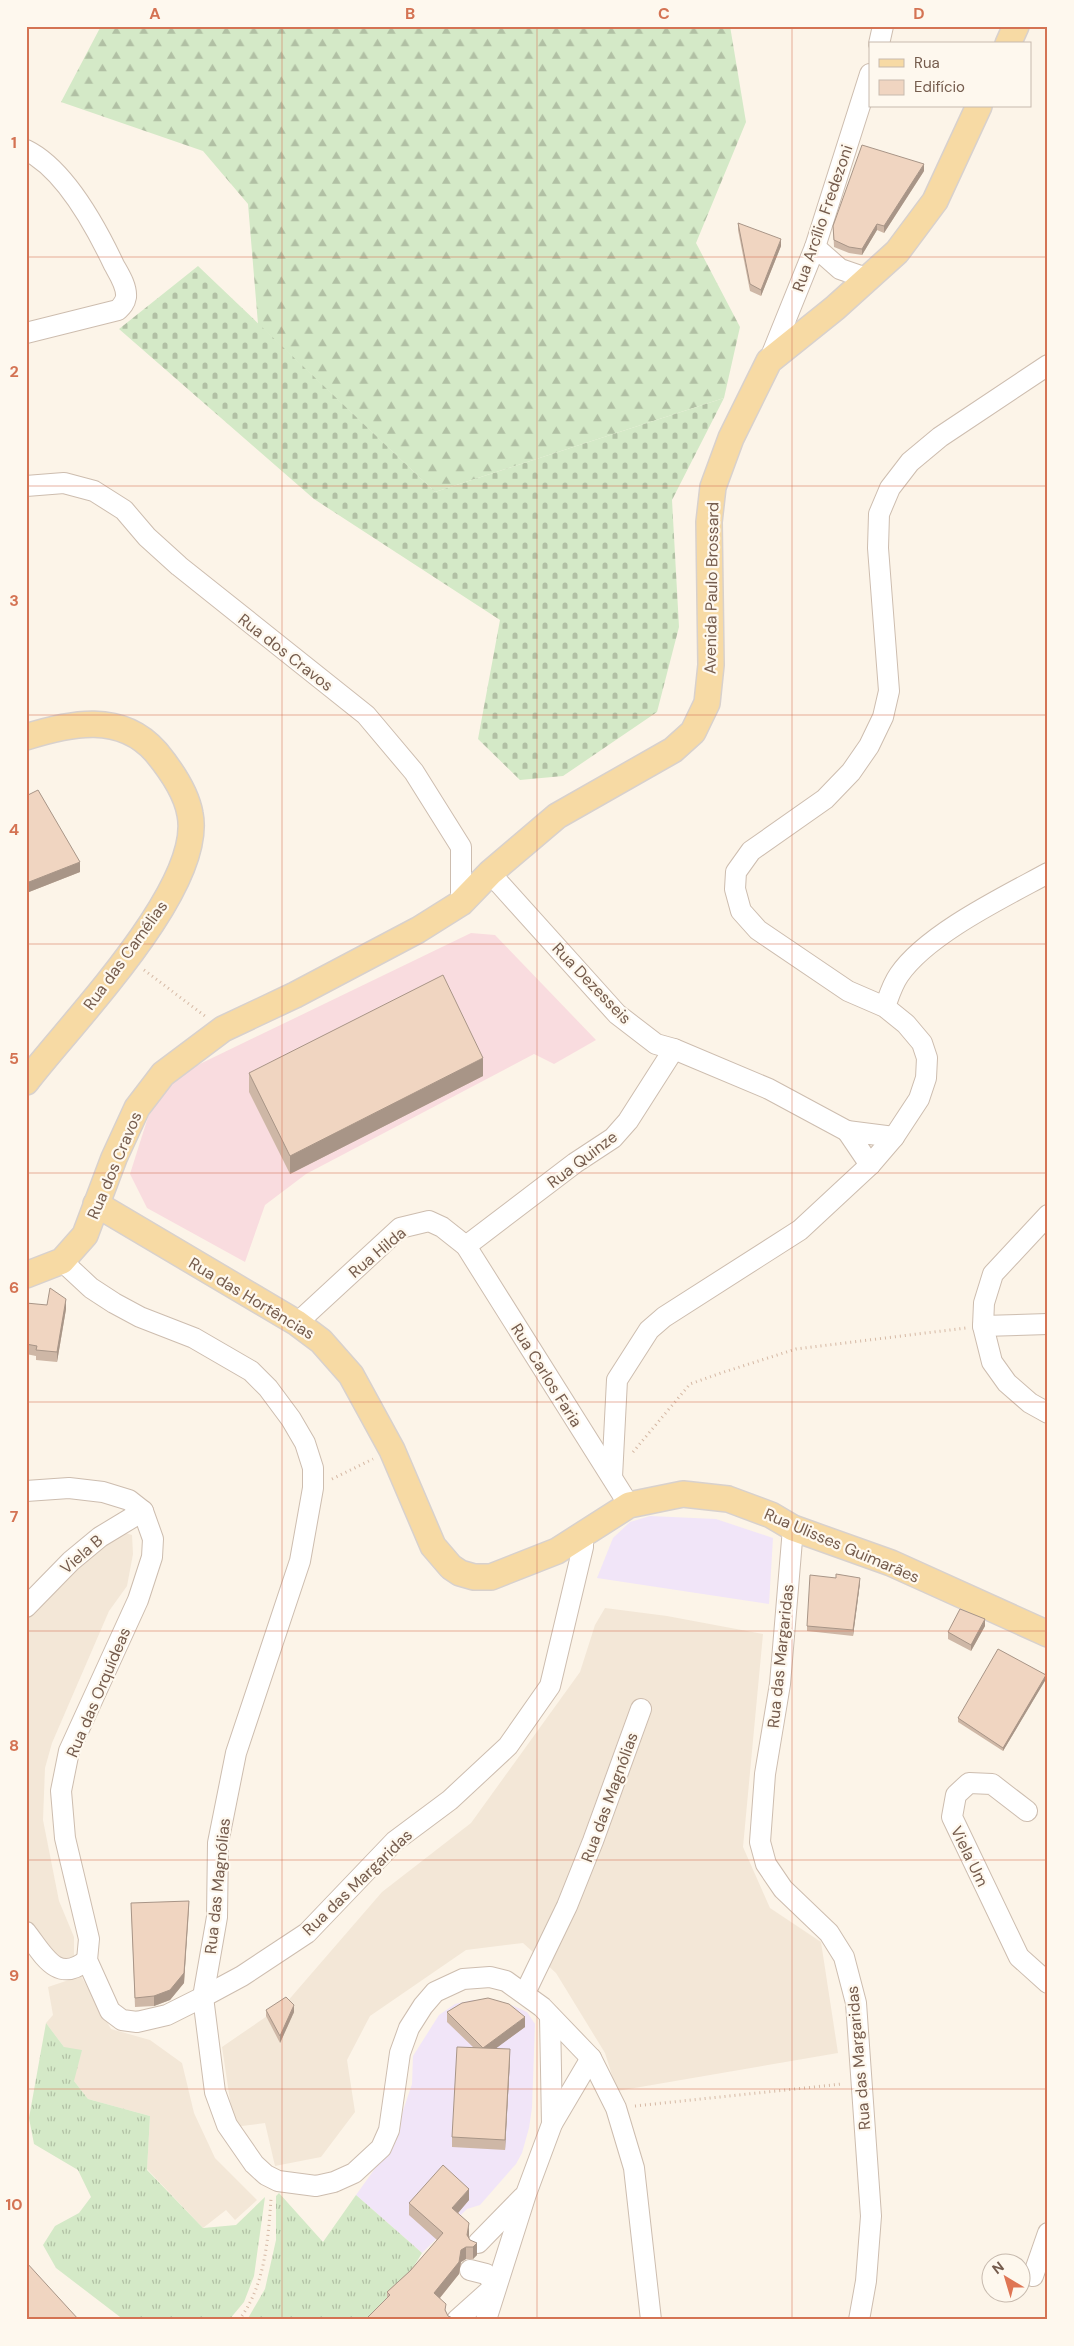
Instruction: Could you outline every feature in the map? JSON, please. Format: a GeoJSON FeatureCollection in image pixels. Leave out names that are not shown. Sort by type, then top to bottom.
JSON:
{"type":"FeatureCollection","features":[{"type":"Feature","properties":{"kind":"main road"},"geometry":{"type":"LineString","coordinates":[[1009,42],[1016,26]]}},
{"type":"Feature","properties":{"kind":"main road","name":"Avenida Paulo Brossard"},"geometry":{"type":"LineString","coordinates":[[490,873],[557,816],[585,798],[633,775],[665,755],[693,732],[707,703],[712,665],[709,531],[713,487],[731,438],[769,361],[869,279],[897,252],[935,201],[978,108]]}},
{"type":"Feature","properties":{"kind":"main road","name":"Rua das Camélias"},"geometry":{"type":"LineString","coordinates":[[26,737],[58,727],[95,724],[131,731],[145,739],[166,764],[184,793],[191,814],[191,836],[183,865],[168,896],[128,958],[26,1082]]}},
{"type":"Feature","properties":{"kind":"main road","name":"Rua dos Cravos"},"geometry":{"type":"LineString","coordinates":[[26,1275],[62,1261],[85,1235],[96,1204],[137,1108],[163,1074],[223,1029],[295,995],[400,939],[461,903],[490,873]]}},
{"type":"Feature","properties":{"kind":"main road","name":"Rua das Hortências"},"geometry":{"type":"LineString","coordinates":[[96,1204],[297,1322],[321,1341],[351,1375],[392,1450],[433,1546],[450,1567],[460,1573],[474,1577],[491,1577],[556,1551],[629,1505]]}},
{"type":"Feature","properties":{"kind":"main road","name":"Rua Ulisses Guimarães"},"geometry":{"type":"LineString","coordinates":[[629,1505],[683,1494],[728,1499],[771,1515],[793,1528],[891,1563],[1048,1634]]}},
{"type":"Feature","properties":{"kind":"street"},"geometry":{"type":"LineString","coordinates":[[879,42],[883,26]]}},
{"type":"Feature","properties":{"kind":"street","name":"Rua Arcílio Fredezoni"},"geometry":{"type":"LineString","coordinates":[[769,361],[815,247],[869,77]]}},
{"type":"Feature","properties":{"kind":"street"},"geometry":{"type":"LineString","coordinates":[[26,150],[48,165],[82,207],[100,235],[124,286],[126,296],[124,304],[118,310],[26,333]]}},
{"type":"Feature","properties":{"kind":"street"},"geometry":{"type":"LineString","coordinates":[[815,247],[840,269],[869,279]]}},
{"type":"Feature","properties":{"kind":"street"},"geometry":{"type":"LineString","coordinates":[[612,1477],[617,1380],[649,1330],[664,1317],[800,1230],[870,1165],[894,1137],[919,1099],[926,1078],[927,1058],[922,1043],[906,1024],[885,1007],[848,991],[758,930],[741,911],[735,889],[736,872],[751,851],[825,799],[851,772],[869,746],[883,717],[889,691],[878,548],[879,514],[890,488],[910,462],[940,437],[1048,365]]}},
{"type":"Feature","properties":{"kind":"street","name":"Rua dos Cravos"},"geometry":{"type":"LineString","coordinates":[[26,486],[64,483],[94,490],[124,510],[178,566],[366,715],[414,772],[461,847],[461,903]]}},
{"type":"Feature","properties":{"kind":"street","name":"Rua Dezesseis"},"geometry":{"type":"LineString","coordinates":[[490,873],[617,1014],[656,1044],[674,1049],[769,1089],[847,1131],[894,1137]]}},
{"type":"Feature","properties":{"kind":"street"},"geometry":{"type":"LineString","coordinates":[[885,1007],[900,974],[920,952],[972,915],[1048,873]]}},
{"type":"Feature","properties":{"kind":"street","name":"Rua Quinze"},"geometry":{"type":"LineString","coordinates":[[466,1246],[575,1163],[613,1138],[628,1121],[674,1049]]}},
{"type":"Feature","properties":{"kind":"street","name":"Rua Dezesseis"},"geometry":{"type":"LineString","coordinates":[[847,1131],[870,1165]]}},
{"type":"Feature","properties":{"kind":"street"},"geometry":{"type":"LineString","coordinates":[[1048,1214],[994,1274],[984,1303],[984,1326],[992,1362],[1007,1383],[1030,1404],[1048,1413]]}},
{"type":"Feature","properties":{"kind":"street","name":"Rua Hilda"},"geometry":{"type":"LineString","coordinates":[[297,1322],[400,1228],[417,1222],[429,1221],[442,1227],[466,1246]]}},
{"type":"Feature","properties":{"kind":"street","name":"Rua Carlos Faria"},"geometry":{"type":"LineString","coordinates":[[466,1246],[629,1505]]}},
{"type":"Feature","properties":{"kind":"street","name":"Rua das Magnólias"},"geometry":{"type":"LineString","coordinates":[[62,1261],[91,1288],[114,1303],[140,1317],[194,1338],[251,1371],[268,1388],[306,1443],[313,1468],[313,1488],[300,1561],[263,1667],[236,1753],[218,1843],[217,1917],[203,1997],[215,2092],[227,2124],[254,2164],[273,2178],[298,2185],[316,2186],[334,2182],[354,2173],[382,2148],[389,2130],[400,2053],[409,2028],[434,1992],[463,1980],[490,1977],[506,1981],[526,1993],[570,1898],[641,1709]]}},
{"type":"Feature","properties":{"kind":"street"},"geometry":{"type":"LineString","coordinates":[[984,1326],[1048,1324]]}},
{"type":"Feature","properties":{"kind":"street"},"geometry":{"type":"LineString","coordinates":[[26,1491],[69,1488],[103,1492],[129,1500],[144,1511]]}},
{"type":"Feature","properties":{"kind":"street","name":"Rua das Orquídeas"},"geometry":{"type":"LineString","coordinates":[[144,1511],[153,1538],[152,1557],[138,1600],[69,1751],[61,1791],[65,1838],[89,1939],[87,1960],[110,2011],[122,2020],[136,2022],[166,2015],[203,1997]]}},
{"type":"Feature","properties":{"kind":"street","name":"Viela B"},"geometry":{"type":"LineString","coordinates":[[26,1607],[70,1561],[100,1537],[144,1511]]}},
{"type":"Feature","properties":{"kind":"street","name":"Rua das Margaridas"},"geometry":{"type":"LineString","coordinates":[[793,1528],[780,1684],[765,1774],[760,1842],[766,1864],[783,1889],[829,1933],[844,1957],[856,2003],[860,2082],[872,2216],[866,2281],[858,2320]]}},
{"type":"Feature","properties":{"kind":"street","name":"Rua das Margaridas"},"geometry":{"type":"LineString","coordinates":[[203,1997],[242,1976],[307,1933],[395,1841],[450,1800],[508,1746],[550,1686],[584,1547],[583,1533]]}},
{"type":"Feature","properties":{"kind":"street","name":"Viela Um"},"geometry":{"type":"LineString","coordinates":[[1027,1811],[992,1784],[969,1783],[956,1795],[952,1817],[1019,1956],[1048,1983]]}},
{"type":"Feature","properties":{"kind":"street"},"geometry":{"type":"LineString","coordinates":[[26,1932],[50,1962],[59,1970],[69,1970],[87,1960]]}},
{"type":"Feature","properties":{"kind":"street"},"geometry":{"type":"LineString","coordinates":[[526,1993],[591,2058],[616,2108],[634,2168],[651,2320]]}},
{"type":"Feature","properties":{"kind":"street"},"geometry":{"type":"LineString","coordinates":[[550,2016],[552,2124]]}},
{"type":"Feature","properties":{"kind":"street"},"geometry":{"type":"LineString","coordinates":[[486,2320],[526,2194],[552,2124],[591,2058]]}},
{"type":"Feature","properties":{"kind":"street"},"geometry":{"type":"LineString","coordinates":[[478,2244],[526,2194]]}},
{"type":"Feature","properties":{"kind":"street"},"geometry":{"type":"LineString","coordinates":[[1033,2276],[1048,2233]]}},
{"type":"Feature","properties":{"kind":"street"},"geometry":{"type":"LineString","coordinates":[[470,2270],[486,2274],[496,2285]]}},
{"type":"Feature","properties":{"kind":"street"},"geometry":{"type":"LineString","coordinates":[[457,2320],[496,2285]]}},
{"type":"Feature","properties":{"kind":"path"},"geometry":{"type":"LineString","coordinates":[[128,958],[223,1029]]}},
{"type":"Feature","properties":{"kind":"path"},"geometry":{"type":"LineString","coordinates":[[612,1477],[690,1384],[796,1349],[984,1326]]}},
{"type":"Feature","properties":{"kind":"path"},"geometry":{"type":"LineString","coordinates":[[313,1488],[392,1450]]}},
{"type":"Feature","properties":{"kind":"path"},"geometry":{"type":"LineString","coordinates":[[616,2108],[860,2082]]}},
{"type":"Feature","properties":{"kind":"path"},"geometry":{"type":"LineString","coordinates":[[239,2320],[252,2300],[260,2275],[268,2235],[273,2178]]}},
{"type":"Feature","properties":{"kind":"shaded area"},"geometry":{"type":"Polygon","coordinates":[[[471,933],[495,935],[596,1040],[554,1064],[534,1054],[306,1174],[265,1205],[245,1262],[147,1208],[130,1174],[148,1117],[175,1076],[471,933]]]}},
{"type":"Feature","properties":{"kind":"shaded area"},"geometry":{"type":"Polygon","coordinates":[[[650,1516],[716,1519],[773,1538],[769,1604],[597,1578],[613,1538],[630,1522],[650,1516]]]}},
{"type":"Feature","properties":{"kind":"shaded area"},"geometry":{"type":"Polygon","coordinates":[[[122,1532],[132,1535],[133,1554],[127,1586],[109,1611],[52,1743],[45,1768],[43,1820],[59,1901],[74,1937],[74,1959],[64,1963],[46,1949],[26,1922],[26,1617],[65,1576],[122,1532]]]}},
{"type":"Feature","properties":{"kind":"shaded area"},"geometry":{"type":"Polygon","coordinates":[[[605,1608],[667,1616],[763,1634],[743,1847],[770,1908],[821,1942],[838,2053],[617,2091],[605,2053],[556,1973],[523,1943],[466,1950],[370,2016],[347,2060],[355,2112],[321,2157],[275,2166],[265,2123],[234,2127],[222,2047],[286,2003],[382,1892],[471,1823],[580,1672],[595,1625],[605,1608]]]}},
{"type":"Feature","properties":{"kind":"shaded area"},"geometry":{"type":"Polygon","coordinates":[[[81,1976],[111,2029],[150,2040],[182,2063],[194,2113],[215,2158],[257,2200],[235,2220],[226,2210],[203,2228],[147,2169],[150,2116],[88,2099],[74,2081],[64,2047],[46,2023],[53,2015],[48,1987],[81,1976]]]}},
{"type":"Feature","properties":{"kind":"shaded area"},"geometry":{"type":"Polygon","coordinates":[[[473,2000],[496,2001],[514,2006],[527,2012],[535,2024],[532,2108],[529,2128],[522,2153],[516,2164],[480,2205],[467,2209],[422,2253],[356,2195],[391,2146],[412,2084],[413,2056],[439,2015],[455,2004],[473,2000]]]}},
{"type":"Feature","properties":{"kind":"green space"},"geometry":{"type":"Polygon","coordinates":[[[101,26],[730,26],[746,122],[696,243],[740,327],[724,398],[435,492],[258,324],[248,204],[203,151],[61,102],[101,26]]]}},
{"type":"Feature","properties":{"kind":"green space"},"geometry":{"type":"Polygon","coordinates":[[[198,266],[435,492],[724,398],[672,500],[679,627],[657,712],[563,776],[520,780],[478,739],[500,620],[314,499],[119,329],[198,266]]]}},
{"type":"Feature","properties":{"kind":"green space"},"geometry":{"type":"Polygon","coordinates":[[[46,2023],[64,2047],[82,2050],[74,2081],[88,2099],[150,2116],[147,2170],[203,2228],[236,2225],[265,2197],[254,2276],[244,2302],[229,2320],[124,2320],[56,2268],[43,2245],[55,2226],[79,2213],[91,2197],[78,2170],[34,2144],[29,2118],[46,2023]]]}},
{"type":"Feature","properties":{"kind":"green space"},"geometry":{"type":"Polygon","coordinates":[[[279,2193],[323,2242],[356,2195],[422,2253],[403,2284],[373,2320],[247,2320],[265,2289],[276,2240],[276,2196],[279,2193]]]}},
{"type":"Feature","properties":{"kind":"building"},"geometry":{"type":"Polygon","coordinates":[[[862,145],[924,164],[884,226],[877,224],[862,249],[849,247],[834,240],[833,226],[862,145]]]}},
{"type":"Feature","properties":{"kind":"building"},"geometry":{"type":"Polygon","coordinates":[[[738,223],[781,239],[761,290],[750,284],[738,223]]]}},
{"type":"Feature","properties":{"kind":"building"},"geometry":{"type":"Polygon","coordinates":[[[38,790],[80,862],[29,882],[26,877],[26,796],[38,790]]]}},
{"type":"Feature","properties":{"kind":"building"},"geometry":{"type":"Polygon","coordinates":[[[443,975],[483,1058],[290,1156],[249,1073],[443,975]]]}},
{"type":"Feature","properties":{"kind":"building"},"geometry":{"type":"Polygon","coordinates":[[[50,1288],[66,1299],[57,1352],[36,1350],[37,1346],[26,1344],[26,1303],[47,1305],[50,1288]]]}},
{"type":"Feature","properties":{"kind":"building"},"geometry":{"type":"Polygon","coordinates":[[[836,1574],[860,1578],[853,1630],[807,1626],[810,1575],[836,1578],[836,1574]]]}},
{"type":"Feature","properties":{"kind":"building"},"geometry":{"type":"Polygon","coordinates":[[[960,1609],[985,1619],[971,1645],[948,1632],[960,1609]]]}},
{"type":"Feature","properties":{"kind":"building"},"geometry":{"type":"Polygon","coordinates":[[[998,1649],[1046,1675],[1003,1748],[958,1718],[998,1649]]]}},
{"type":"Feature","properties":{"kind":"building"},"geometry":{"type":"Polygon","coordinates":[[[189,1901],[184,1973],[170,1990],[154,1996],[135,1998],[131,1903],[189,1901]]]}},
{"type":"Feature","properties":{"kind":"building"},"geometry":{"type":"Polygon","coordinates":[[[286,1997],[294,2005],[280,2036],[266,2010],[286,1997]]]}},
{"type":"Feature","properties":{"kind":"building"},"geometry":{"type":"Polygon","coordinates":[[[488,1998],[509,2004],[525,2017],[483,2048],[447,2012],[462,2003],[488,1998]]]}},
{"type":"Feature","properties":{"kind":"building"},"geometry":{"type":"Polygon","coordinates":[[[457,2047],[510,2049],[505,2140],[452,2137],[457,2047]]]}},
{"type":"Feature","properties":{"kind":"building"},"geometry":{"type":"Polygon","coordinates":[[[443,2165],[469,2189],[452,2208],[469,2223],[467,2235],[470,2240],[477,2243],[473,2247],[466,2247],[461,2250],[459,2262],[434,2293],[446,2304],[445,2310],[448,2316],[457,2320],[365,2320],[390,2295],[387,2292],[410,2271],[443,2233],[409,2203],[443,2165]]]}},
{"type":"Feature","properties":{"kind":"building"},"geometry":{"type":"Polygon","coordinates":[[[26,2262],[79,2320],[26,2320],[26,2262]]]}}]}
